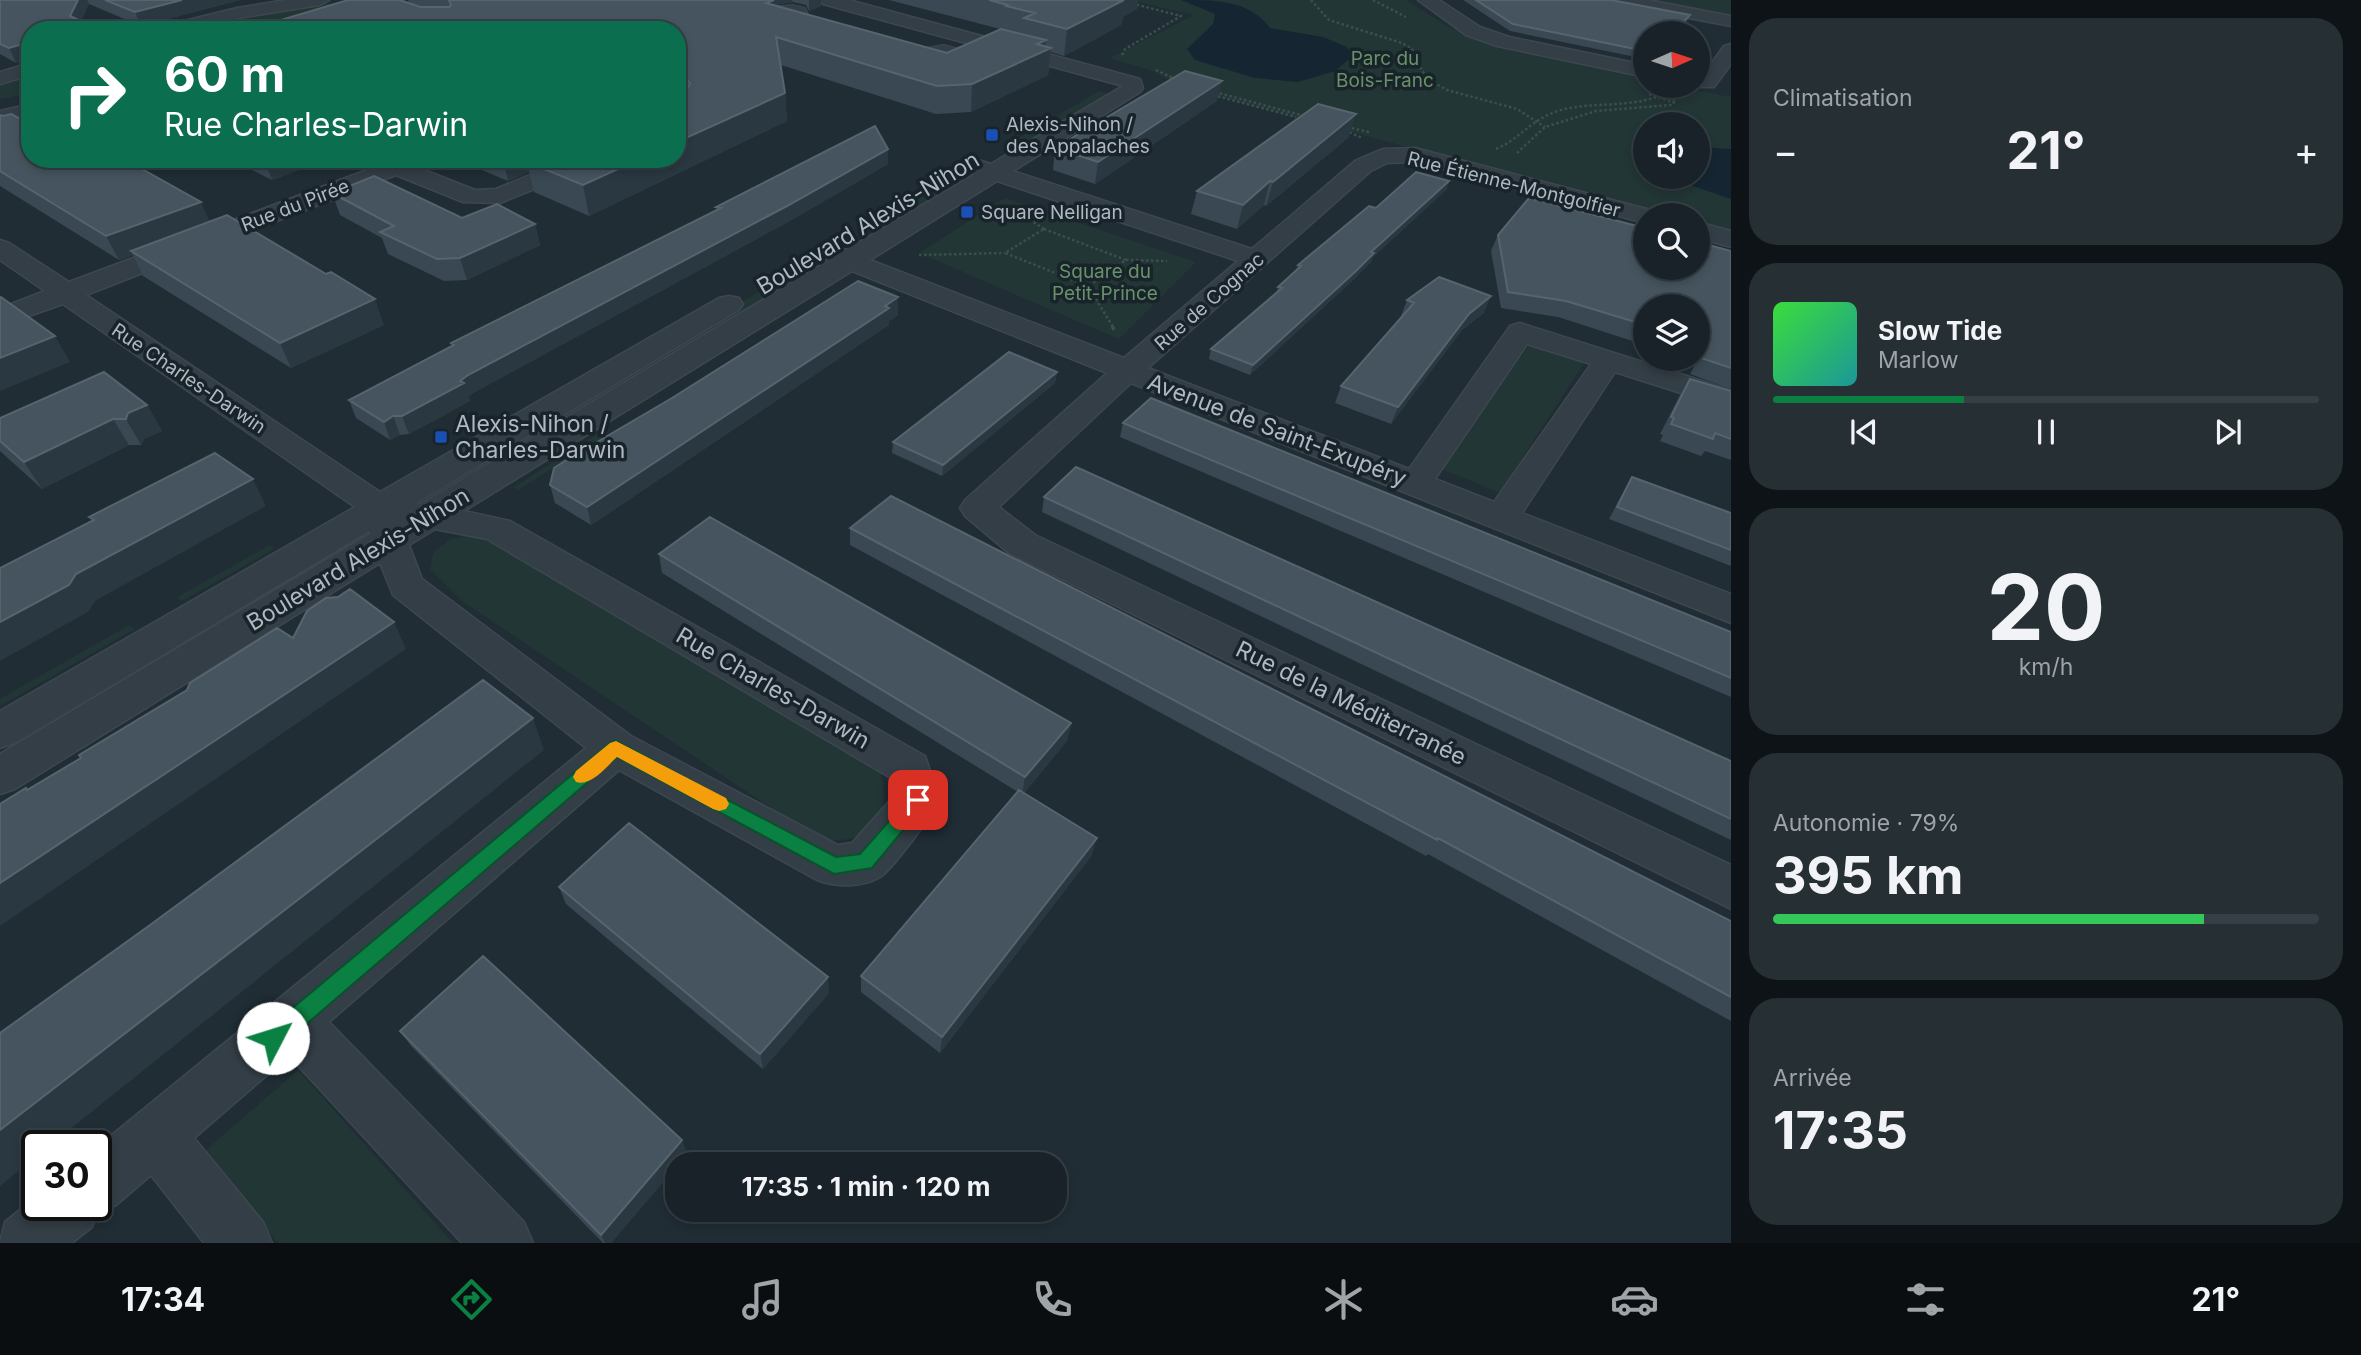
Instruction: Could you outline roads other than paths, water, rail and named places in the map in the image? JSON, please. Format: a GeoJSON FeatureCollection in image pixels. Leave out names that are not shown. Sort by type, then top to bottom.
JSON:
{"type":"FeatureCollection","features":[{"type":"Feature","properties":{"kind":"street"},"geometry":{"type":"LineString","coordinates":[[206,21],[237,13],[320,0]]}},
{"type":"Feature","properties":{"kind":"street"},"geometry":{"type":"LineString","coordinates":[[1427,0],[1467,28],[1504,42],[1633,69]]}},
{"type":"Feature","properties":{"kind":"street"},"geometry":{"type":"LineString","coordinates":[[1620,0],[1731,21]]}},
{"type":"Feature","properties":{"kind":"street"},"geometry":{"type":"LineString","coordinates":[[820,1],[978,40],[1122,68]]}},
{"type":"Feature","properties":{"kind":"street"},"geometry":{"type":"LineString","coordinates":[[1710,73],[1731,50]]}},
{"type":"Feature","properties":{"kind":"street","name":"Boulevard Alexis-Nihon"},"geometry":{"type":"LineString","coordinates":[[0,732],[384,524],[837,256],[994,173],[1133,88],[1133,83],[1122,68],[968,164],[837,256],[429,516],[384,524],[0,776]]}},
{"type":"Feature","properties":{"kind":"street"},"geometry":{"type":"LineString","coordinates":[[0,78],[21,72]]}},
{"type":"Feature","properties":{"kind":"street"},"geometry":{"type":"LineString","coordinates":[[1710,84],[1731,88]]}},
{"type":"Feature","properties":{"kind":"street"},"geometry":{"type":"LineString","coordinates":[[0,118],[21,112]]}},
{"type":"Feature","properties":{"kind":"street","name":"Rue Étienne-Montgolfier"},"geometry":{"type":"LineString","coordinates":[[1380,145],[1633,213]]}},
{"type":"Feature","properties":{"kind":"street","name":"Rue de Cognac"},"geometry":{"type":"LineString","coordinates":[[977,508],[1125,357],[1258,259],[1363,166],[1380,145]]}},
{"type":"Feature","properties":{"kind":"street"},"geometry":{"type":"LineString","coordinates":[[968,164],[1258,259]]}},
{"type":"Feature","properties":{"kind":"street","name":"Rue du Pirée"},"geometry":{"type":"LineString","coordinates":[[0,318],[374,168]]}},
{"type":"Feature","properties":{"kind":"street"},"geometry":{"type":"LineString","coordinates":[[395,168],[472,197],[500,196],[567,168]]}},
{"type":"Feature","properties":{"kind":"street"},"geometry":{"type":"LineString","coordinates":[[1710,233],[1731,239]]}},
{"type":"Feature","properties":{"kind":"street","name":"Rue Charles-Darwin"},"geometry":{"type":"LineString","coordinates":[[0,248],[384,524],[406,586],[616,748],[834,866],[865,862],[918,800],[910,768],[497,528],[429,516]]}},
{"type":"Feature","properties":{"kind":"street","name":"Avenue de Saint-Exupéry"},"geometry":{"type":"LineString","coordinates":[[837,256],[1125,357],[1416,483],[1731,609]]}},
{"type":"Feature","properties":{"kind":"street"},"geometry":{"type":"LineString","coordinates":[[1416,483],[1521,332],[1731,400]]}},
{"type":"Feature","properties":{"kind":"street"},"geometry":{"type":"LineString","coordinates":[[1502,517],[1608,360]]}},
{"type":"Feature","properties":{"kind":"street","name":"Rue de la Méditerranée"},"geometry":{"type":"LineString","coordinates":[[977,508],[1022,544],[1731,888]]}},
{"type":"Feature","properties":{"kind":"street"},"geometry":{"type":"LineString","coordinates":[[112,1172],[616,748]]}},
{"type":"Feature","properties":{"kind":"street"},"geometry":{"type":"LineString","coordinates":[[293,1022],[503,1243]]}},
{"type":"Feature","properties":{"kind":"street"},"geometry":{"type":"LineString","coordinates":[[156,1136],[242,1243]]}},
{"type":"Feature","properties":{"kind":"street"},"geometry":{"type":"LineString","coordinates":[[26,1243],[53,1221]]}},
{"type":"Feature","properties":{"kind":"lane"},"geometry":{"type":"LineString","coordinates":[[797,13],[820,1]]}},
{"type":"Feature","properties":{"kind":"lane"},"geometry":{"type":"LineString","coordinates":[[797,13],[810,21]]}},
{"type":"Feature","properties":{"kind":"lane"},"geometry":{"type":"LineString","coordinates":[[916,50],[956,50],[978,40]]}},
{"type":"Feature","properties":{"kind":"water"},"geometry":{"type":"Polygon","coordinates":[[[1181,0],[1218,1],[1242,7],[1262,19],[1270,28],[1323,37],[1347,47],[1352,57],[1335,71],[1298,82],[1255,78],[1195,60],[1187,49],[1213,24],[1215,14],[1181,0]]]}},
{"type":"Feature","properties":{"kind":"water"},"geometry":{"type":"Polygon","coordinates":[[[1710,148],[1731,149],[1731,199],[1702,189],[1710,189],[1710,148]]]}},
{"type":"Feature","properties":{"kind":"place","name":"Alexis-Nihon / des Appalaches"},"geometry":{"type":"Point","coordinates":[992,135]}},
{"type":"Feature","properties":{"kind":"place","name":"Square Nelligan"},"geometry":{"type":"Point","coordinates":[967,212]}},
{"type":"Feature","properties":{"kind":"place","name":"Alexis-Nihon / Charles-Darwin"},"geometry":{"type":"Point","coordinates":[441,437]}},
{"type":"Feature","properties":{"kind":"park label","name":"Parc du Bois-Franc"},"geometry":{"type":"Point","coordinates":[1385,69]}},
{"type":"Feature","properties":{"kind":"park label","name":"Square du Petit-Prince"},"geometry":{"type":"Point","coordinates":[1105,282]}}]}
